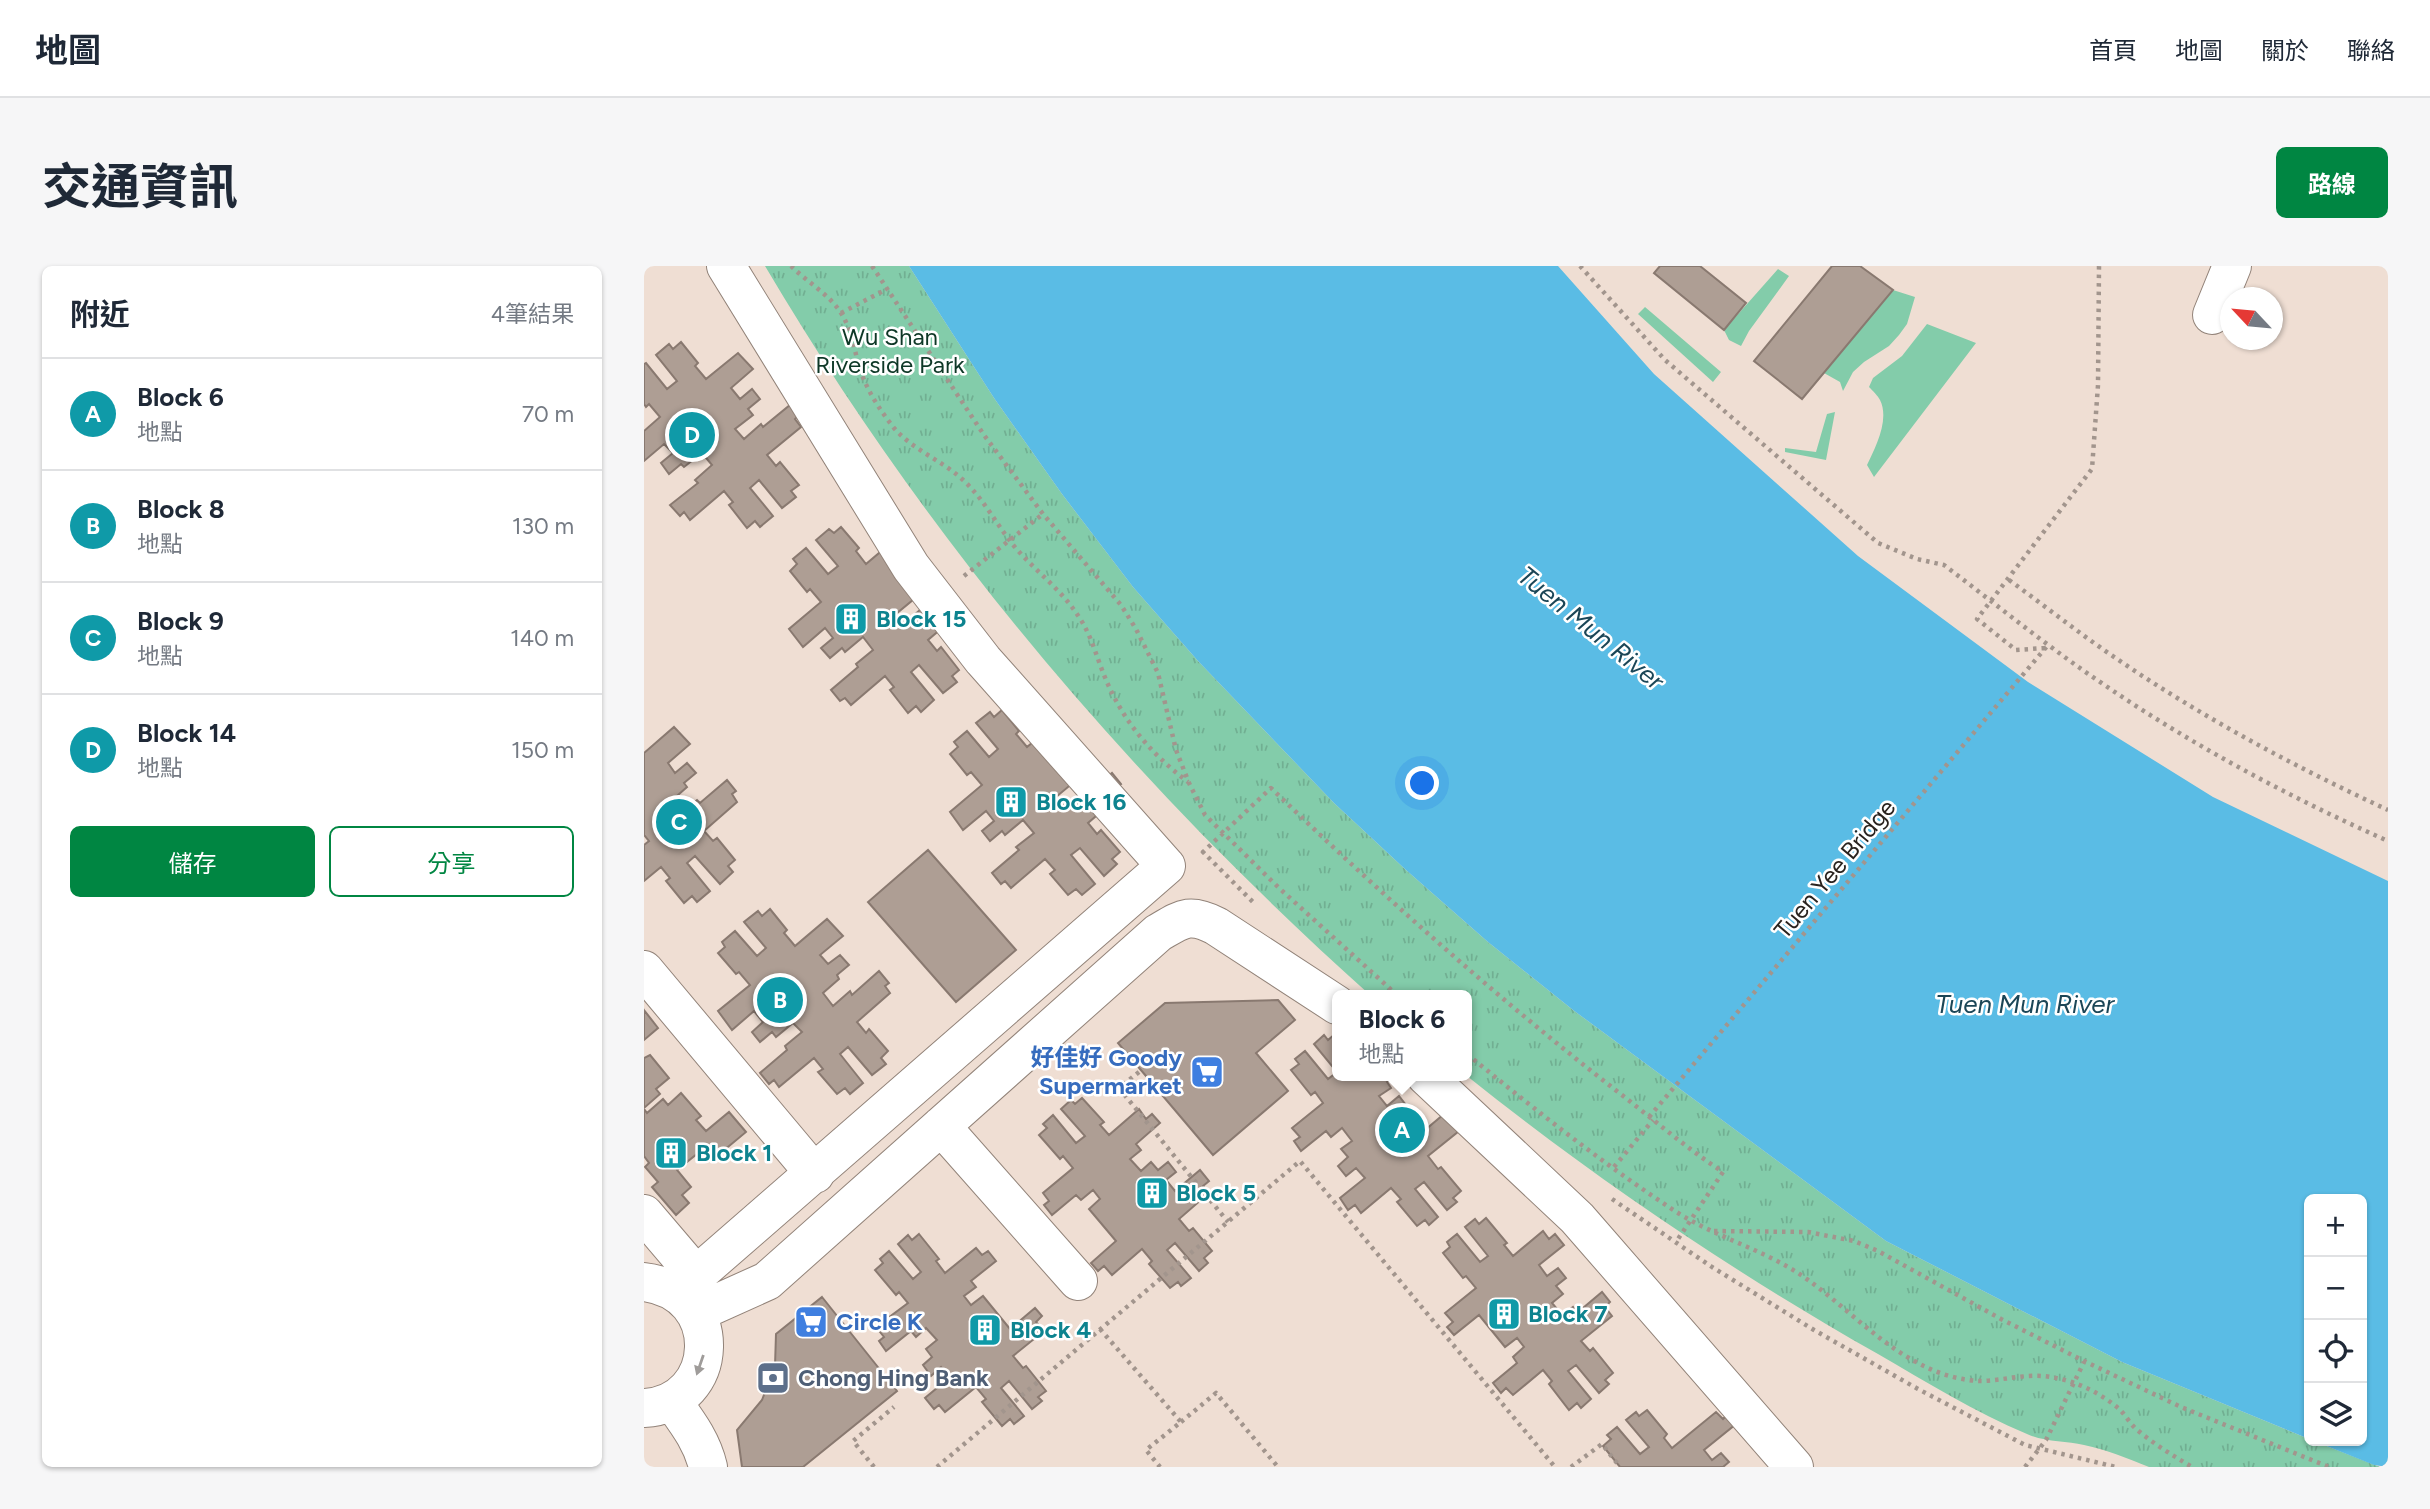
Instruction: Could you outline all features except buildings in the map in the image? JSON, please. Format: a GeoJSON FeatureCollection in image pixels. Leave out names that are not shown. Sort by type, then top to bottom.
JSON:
{"type":"FeatureCollection","features":[{"type":"Feature","properties":{"kind":"street"},"geometry":{"type":"LineString","coordinates":[[678,1291],[1180,855],[983,660],[918,577],[726,266]]}},
{"type":"Feature","properties":{"kind":"street"},"geometry":{"type":"LineString","coordinates":[[2212,315],[2232,266]]}},
{"type":"Feature","properties":{"kind":"street"},"geometry":{"type":"LineString","coordinates":[[678,1291],[767,1282],[1158,933],[1182,919],[1200,918],[1216,926],[1332,1003]]}},
{"type":"Feature","properties":{"kind":"street"},"geometry":{"type":"LineString","coordinates":[[644,970],[815,1174]]}},
{"type":"Feature","properties":{"kind":"street"},"geometry":{"type":"LineString","coordinates":[[1431,1081],[1577,1218],[1794,1467]]}},
{"type":"Feature","properties":{"kind":"street"},"geometry":{"type":"LineString","coordinates":[[941,1126],[1077,1281]]}},
{"type":"Feature","properties":{"kind":"street"},"geometry":{"type":"LineString","coordinates":[[644,1214],[678,1291],[704,1332],[704,1352],[699,1372],[688,1389],[658,1404],[698,1438],[705,1451],[708,1467]]}},
{"type":"Feature","properties":{"kind":"path"},"geometry":{"type":"LineString","coordinates":[[791,266],[829,298],[841,313],[849,329],[864,380],[881,411],[898,432],[918,450],[960,477],[977,494],[1010,540],[1061,592],[1080,618],[1094,645],[1109,686],[1128,722],[1165,765],[1189,783]]}},
{"type":"Feature","properties":{"kind":"path"},"geometry":{"type":"LineString","coordinates":[[872,266],[984,435],[1043,514],[1121,605],[1136,629],[1158,673],[1176,750],[1205,815],[1289,897],[1391,990]]}},
{"type":"Feature","properties":{"kind":"path"},"geometry":{"type":"LineString","coordinates":[[1580,266],[1665,360],[1878,542],[1917,559],[1944,565],[2047,646],[2196,743],[2274,786],[2388,841]]}},
{"type":"Feature","properties":{"kind":"path"},"geometry":{"type":"LineString","coordinates":[[2047,646],[2016,650],[1977,619],[2092,468],[2098,385],[2099,266]]}},
{"type":"Feature","properties":{"kind":"path"},"geometry":{"type":"LineString","coordinates":[[841,313],[887,289]]}},
{"type":"Feature","properties":{"kind":"path"},"geometry":{"type":"LineString","coordinates":[[963,576],[1043,514]]}},
{"type":"Feature","properties":{"kind":"path"},"geometry":{"type":"LineString","coordinates":[[956,566],[971,586]]}},
{"type":"Feature","properties":{"kind":"path"},"geometry":{"type":"LineString","coordinates":[[2009,580],[2118,660],[2213,719],[2322,779],[2388,810]]}},
{"type":"Feature","properties":{"kind":"path","name":"Tuen Yee Bridge"},"geometry":{"type":"LineString","coordinates":[[1614,1167],[1651,1118],[2047,646]]}},
{"type":"Feature","properties":{"kind":"path"},"geometry":{"type":"LineString","coordinates":[[1180,855],[1203,853],[1271,788],[1393,903],[1487,986],[1651,1118],[1723,1172],[1676,1242],[1837,1343],[1989,1427],[2025,1445],[2116,1467]]}},
{"type":"Feature","properties":{"kind":"path"},"geometry":{"type":"LineString","coordinates":[[1180,855],[1203,853],[1257,906]]}},
{"type":"Feature","properties":{"kind":"path"},"geometry":{"type":"LineString","coordinates":[[1472,1058],[1614,1167],[1690,1220],[1795,1271],[1831,1296],[1905,1356],[1954,1377],[1980,1381],[2032,1375],[2074,1382],[2119,1409],[2135,1427],[2192,1467]]}},
{"type":"Feature","properties":{"kind":"path"},"geometry":{"type":"LineString","coordinates":[[1139,1073],[1119,1088],[1227,1222]]}},
{"type":"Feature","properties":{"kind":"path"},"geometry":{"type":"LineString","coordinates":[[937,1467],[1300,1161],[1555,1467]]}},
{"type":"Feature","properties":{"kind":"path"},"geometry":{"type":"LineString","coordinates":[[1709,1231],[1808,1232],[1854,1241],[1878,1251],[2084,1362],[2181,1407],[2329,1467]]}},
{"type":"Feature","properties":{"kind":"path"},"geometry":{"type":"LineString","coordinates":[[1100,1329],[1181,1422]]}},
{"type":"Feature","properties":{"kind":"path"},"geometry":{"type":"LineString","coordinates":[[2025,1467],[2046,1440],[2084,1362]]}},
{"type":"Feature","properties":{"kind":"path"},"geometry":{"type":"LineString","coordinates":[[1160,1467],[1146,1451],[1216,1392],[1278,1467]]}},
{"type":"Feature","properties":{"kind":"path"},"geometry":{"type":"LineString","coordinates":[[874,1467],[853,1441],[894,1407]]}},
{"type":"Feature","properties":{"kind":"path"},"geometry":{"type":"LineString","coordinates":[[1571,1467],[1602,1444],[1620,1467]]}},
{"type":"Feature","properties":{"kind":"green space","name":"Wu Shan Riverside Park"},"geometry":{"type":"Polygon","coordinates":[[[765,266],[909,266],[994,398],[1062,494],[1133,587],[1198,661],[1334,803],[1488,942],[1573,1010],[1886,1241],[2122,1362],[2304,1437],[2304,1446],[2327,1446],[2380,1467],[2149,1467],[2092,1447],[2034,1437],[1951,1396],[1824,1323],[1667,1223],[1565,1151],[1472,1080],[1472,990],[1365,990],[1282,914],[1117,744],[1039,654],[965,562],[828,368],[765,266]]]}},
{"type":"Feature","properties":{"kind":"green space"},"geometry":{"type":"Polygon","coordinates":[[[1778,269],[1789,276],[1741,346],[1729,340],[1724,330],[1778,269]]]}},
{"type":"Feature","properties":{"kind":"green space"},"geometry":{"type":"Polygon","coordinates":[[[1893,290],[1915,297],[1907,324],[1889,346],[1853,372],[1843,391],[1840,382],[1824,373],[1893,290]]]}},
{"type":"Feature","properties":{"kind":"green space"},"geometry":{"type":"Polygon","coordinates":[[[1645,307],[1721,372],[1713,382],[1638,314],[1645,307]]]}},
{"type":"Feature","properties":{"kind":"green space"},"geometry":{"type":"Polygon","coordinates":[[[1927,324],[1976,343],[1874,477],[1867,465],[1880,434],[1883,408],[1877,395],[1869,387],[1873,378],[1902,356],[1927,324]]]}},
{"type":"Feature","properties":{"kind":"green space"},"geometry":{"type":"Polygon","coordinates":[[[1835,412],[1826,460],[1785,452],[1785,448],[1816,452],[1827,414],[1835,412]]]}},
{"type":"Feature","properties":{"kind":"water","name":"Tuen Mun River"},"geometry":{"type":"Polygon","coordinates":[[[909,266],[1558,266],[1654,374],[1858,556],[2028,682],[2213,797],[2388,881],[2388,1467],[2374,1465],[2326,1446],[2367,1446],[2367,1194],[2304,1194],[2304,1437],[2122,1362],[1886,1241],[1573,1010],[1488,942],[1334,803],[1198,661],[1133,587],[994,398],[909,266]]]}},
{"type":"Feature","properties":{"kind":"place","name":"Block 14"},"geometry":{"type":"Point","coordinates":[692,435]}},
{"type":"Feature","properties":{"kind":"place","name":"Block 15"},"geometry":{"type":"Point","coordinates":[851,619]}},
{"type":"Feature","properties":{"kind":"place","name":"Block 16"},"geometry":{"type":"Point","coordinates":[1011,802]}},
{"type":"Feature","properties":{"kind":"place","name":"Block 9"},"geometry":{"type":"Point","coordinates":[679,822]}},
{"type":"Feature","properties":{"kind":"place","name":"Block 8"},"geometry":{"type":"Point","coordinates":[780,1000]}},
{"type":"Feature","properties":{"kind":"place","name":"好佳好 Goody Supermarket"},"geometry":{"type":"Point","coordinates":[1207,1072]}},
{"type":"Feature","properties":{"kind":"place","name":"Block 6"},"geometry":{"type":"Point","coordinates":[1402,1130]}},
{"type":"Feature","properties":{"kind":"place","name":"Block 1"},"geometry":{"type":"Point","coordinates":[671,1153]}},
{"type":"Feature","properties":{"kind":"place","name":"Block 5"},"geometry":{"type":"Point","coordinates":[1152,1193]}},
{"type":"Feature","properties":{"kind":"place","name":"Block 7"},"geometry":{"type":"Point","coordinates":[1504,1314]}},
{"type":"Feature","properties":{"kind":"place","name":"Circle K"},"geometry":{"type":"Point","coordinates":[811,1322]}},
{"type":"Feature","properties":{"kind":"place","name":"Block 4"},"geometry":{"type":"Point","coordinates":[985,1330]}},
{"type":"Feature","properties":{"kind":"place","name":"Chong Hing Bank"},"geometry":{"type":"Point","coordinates":[773,1378]}}]}
